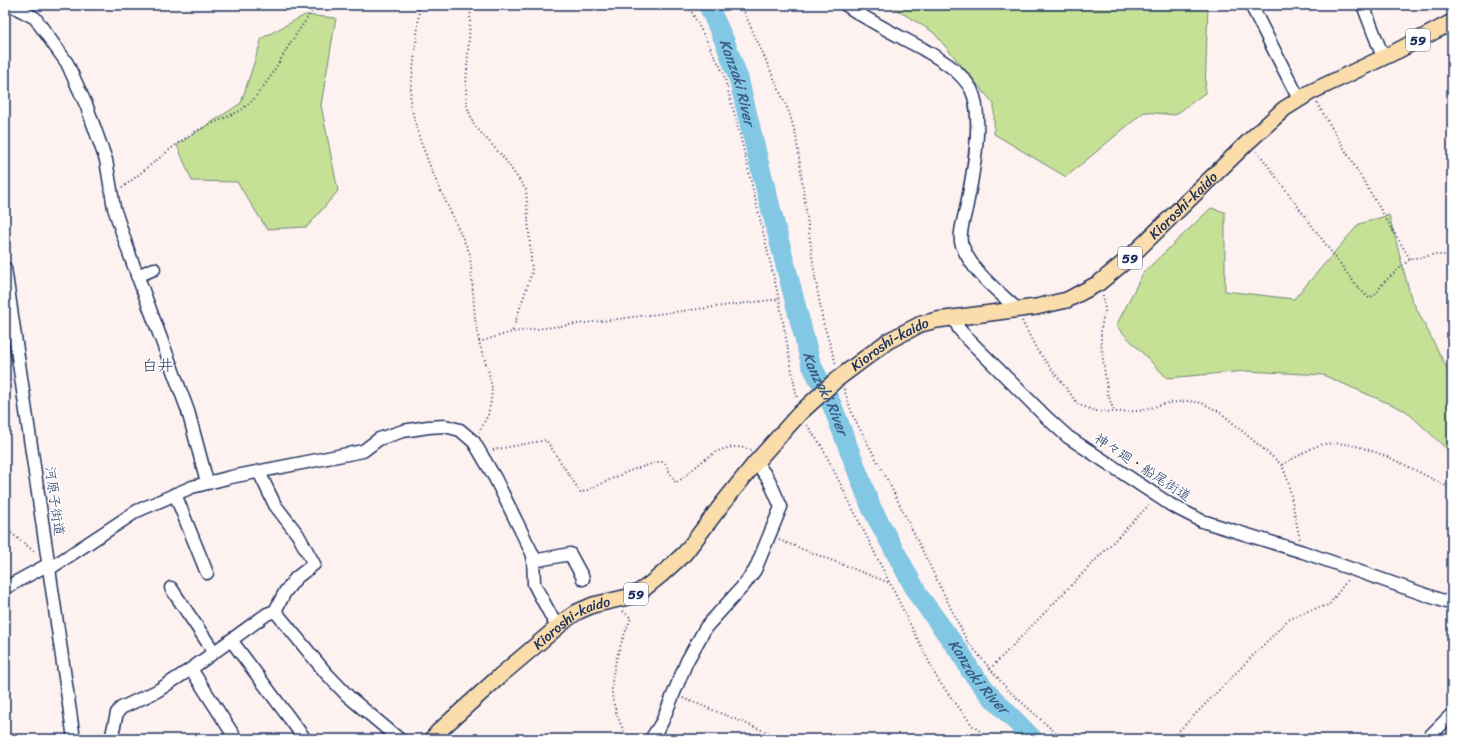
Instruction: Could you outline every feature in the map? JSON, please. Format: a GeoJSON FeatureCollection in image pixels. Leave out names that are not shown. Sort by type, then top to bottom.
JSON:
{"type":"FeatureCollection","features":[{"type":"Feature","properties":{"kind":"main road","name":"Kioroshi-kaido"},"geometry":{"type":"LineString","coordinates":[[839,379],[879,348],[905,331],[921,324],[954,317],[1036,307],[1067,300],[1099,282],[1128,259],[1284,109],[1305,95],[1452,22]]}},
{"type":"Feature","properties":{"kind":"main road","name":"59"},"geometry":{"type":"LineString","coordinates":[[803,410],[839,379]]}},
{"type":"Feature","properties":{"kind":"main road","name":"Kioroshi-kaido"},"geometry":{"type":"LineString","coordinates":[[432,739],[501,675],[576,612],[598,603],[632,596],[645,588],[685,553],[723,503],[803,410]]}},
{"type":"Feature","properties":{"kind":"street"},"geometry":{"type":"LineString","coordinates":[[11,5],[35,18],[67,63],[87,107],[106,160],[114,208],[138,279],[188,411],[207,482]]}},
{"type":"Feature","properties":{"kind":"street"},"geometry":{"type":"LineString","coordinates":[[846,5],[951,65],[971,90],[976,106],[978,122],[968,198],[962,226],[961,244],[973,264],[986,281],[1017,309]]}},
{"type":"Feature","properties":{"kind":"street"},"geometry":{"type":"LineString","coordinates":[[1251,5],[1305,95]]}},
{"type":"Feature","properties":{"kind":"street"},"geometry":{"type":"LineString","coordinates":[[1363,5],[1383,57]]}},
{"type":"Feature","properties":{"kind":"street","name":"河原子街道"},"geometry":{"type":"LineString","coordinates":[[5,268],[74,739]]}},
{"type":"Feature","properties":{"kind":"street"},"geometry":{"type":"LineString","coordinates":[[138,279],[155,273]]}},
{"type":"Feature","properties":{"kind":"street","name":"神々廻・船尾街道"},"geometry":{"type":"LineString","coordinates":[[954,317],[959,329],[969,340],[1068,437],[1171,505],[1202,520],[1303,552],[1452,604]]}},
{"type":"Feature","properties":{"kind":"street"},"geometry":{"type":"LineString","coordinates":[[5,588],[49,565],[137,511],[207,482],[363,451],[379,439],[403,431],[445,426],[460,430],[477,447],[495,478],[533,555],[534,584],[558,627]]}},
{"type":"Feature","properties":{"kind":"street"},"geometry":{"type":"LineString","coordinates":[[651,739],[662,722],[687,661],[706,627],[744,585],[755,570],[781,507],[760,459]]}},
{"type":"Feature","properties":{"kind":"street"},"geometry":{"type":"LineString","coordinates":[[111,739],[117,713],[120,708],[157,691],[267,614],[275,610],[285,592],[296,578],[314,564],[298,535],[275,505],[259,472]]}},
{"type":"Feature","properties":{"kind":"street"},"geometry":{"type":"LineString","coordinates":[[175,494],[207,573]]}},
{"type":"Feature","properties":{"kind":"street"},"geometry":{"type":"LineString","coordinates":[[533,560],[570,554],[583,579]]}},
{"type":"Feature","properties":{"kind":"street"},"geometry":{"type":"LineString","coordinates":[[171,588],[214,652]]}},
{"type":"Feature","properties":{"kind":"street"},"geometry":{"type":"LineString","coordinates":[[275,610],[326,673],[348,696],[399,739]]}},
{"type":"Feature","properties":{"kind":"street"},"geometry":{"type":"LineString","coordinates":[[230,640],[305,739]]}},
{"type":"Feature","properties":{"kind":"street"},"geometry":{"type":"LineString","coordinates":[[191,668],[236,739]]}},
{"type":"Feature","properties":{"kind":"street"},"geometry":{"type":"LineString","coordinates":[[1427,739],[1452,714]]}},
{"type":"Feature","properties":{"kind":"path"},"geometry":{"type":"LineString","coordinates":[[114,208],[123,186],[154,161],[196,131],[240,111],[253,100],[269,79],[291,42],[316,5]]}},
{"type":"Feature","properties":{"kind":"path"},"geometry":{"type":"LineString","coordinates":[[419,5],[410,103],[420,140],[434,176],[470,254],[475,318],[479,342],[492,388],[488,415],[477,447],[514,447],[546,440],[582,493],[629,471],[658,462],[663,462],[665,464],[676,483],[712,454],[721,449],[742,447],[760,459]]}},
{"type":"Feature","properties":{"kind":"path"},"geometry":{"type":"LineString","coordinates":[[471,5],[466,84],[467,106],[474,125],[504,158],[526,190],[532,272],[512,332]]}},
{"type":"Feature","properties":{"kind":"path"},"geometry":{"type":"LineString","coordinates":[[688,5],[723,72],[740,134],[779,299],[803,410],[938,680],[973,726],[990,739]]}},
{"type":"Feature","properties":{"kind":"path"},"geometry":{"type":"LineString","coordinates":[[741,5],[789,112],[796,136],[815,277],[823,322],[839,379],[853,416],[888,480],[967,641],[1008,690],[1057,734],[1066,739]]}},
{"type":"Feature","properties":{"kind":"path"},"geometry":{"type":"LineString","coordinates":[[1305,95],[1410,259]]}},
{"type":"Feature","properties":{"kind":"path"},"geometry":{"type":"LineString","coordinates":[[1249,141],[1355,284],[1369,298],[1376,294],[1383,283],[1410,259],[1432,255],[1452,255]]}},
{"type":"Feature","properties":{"kind":"path"},"geometry":{"type":"LineString","coordinates":[[1099,282],[1104,296],[1105,311],[1101,328],[1101,343],[1107,391],[1114,412]]}},
{"type":"Feature","properties":{"kind":"path"},"geometry":{"type":"LineString","coordinates":[[479,342],[512,332],[779,299]]}},
{"type":"Feature","properties":{"kind":"path"},"geometry":{"type":"LineString","coordinates":[[1017,309],[1037,350],[1079,405],[1096,410],[1114,412],[1140,410],[1168,403],[1188,401],[1202,403],[1220,412],[1282,465],[1288,480],[1303,552]]}},
{"type":"Feature","properties":{"kind":"path"},"geometry":{"type":"LineString","coordinates":[[1282,465],[1318,446],[1334,444],[1354,446],[1376,452],[1446,486],[1452,485]]}},
{"type":"Feature","properties":{"kind":"path"},"geometry":{"type":"LineString","coordinates":[[990,669],[1157,496]]}},
{"type":"Feature","properties":{"kind":"path"},"geometry":{"type":"LineString","coordinates":[[5,528],[49,565]]}},
{"type":"Feature","properties":{"kind":"path"},"geometry":{"type":"LineString","coordinates":[[768,536],[890,583]]}},
{"type":"Feature","properties":{"kind":"path"},"geometry":{"type":"LineString","coordinates":[[1171,739],[1288,620],[1310,610],[1328,605],[1355,570]]}},
{"type":"Feature","properties":{"kind":"path"},"geometry":{"type":"LineString","coordinates":[[615,600],[630,618],[617,654],[612,693],[616,711],[627,739]]}},
{"type":"Feature","properties":{"kind":"path"},"geometry":{"type":"LineString","coordinates":[[674,694],[784,739]]}},
{"type":"Feature","properties":{"kind":"green space"},"geometry":{"type":"Polygon","coordinates":[[[889,5],[1208,5],[1205,93],[1175,115],[1144,112],[1066,177],[994,134],[994,104],[933,32],[889,5]]]}},
{"type":"Feature","properties":{"kind":"green space"},"geometry":{"type":"Polygon","coordinates":[[[305,15],[336,18],[321,105],[338,191],[307,227],[267,229],[237,182],[192,181],[177,145],[241,103],[262,38],[305,15]]]}},
{"type":"Feature","properties":{"kind":"green space"},"geometry":{"type":"Polygon","coordinates":[[[1211,208],[1225,212],[1225,291],[1294,299],[1359,224],[1389,215],[1411,298],[1452,378],[1452,454],[1406,411],[1323,375],[1246,371],[1167,378],[1116,326],[1143,273],[1211,208]]]}},
{"type":"Feature","properties":{"kind":"waterway","name":"Kanzaki River"},"geometry":{"type":"LineString","coordinates":[[708,5],[725,42],[739,80],[811,364],[832,405],[871,507],[919,596],[964,658],[970,670],[989,694],[1033,739]]}},
{"type":"Feature","properties":{"kind":"district","name":"白井"},"geometry":{"type":"Point","coordinates":[158,365]}}]}
